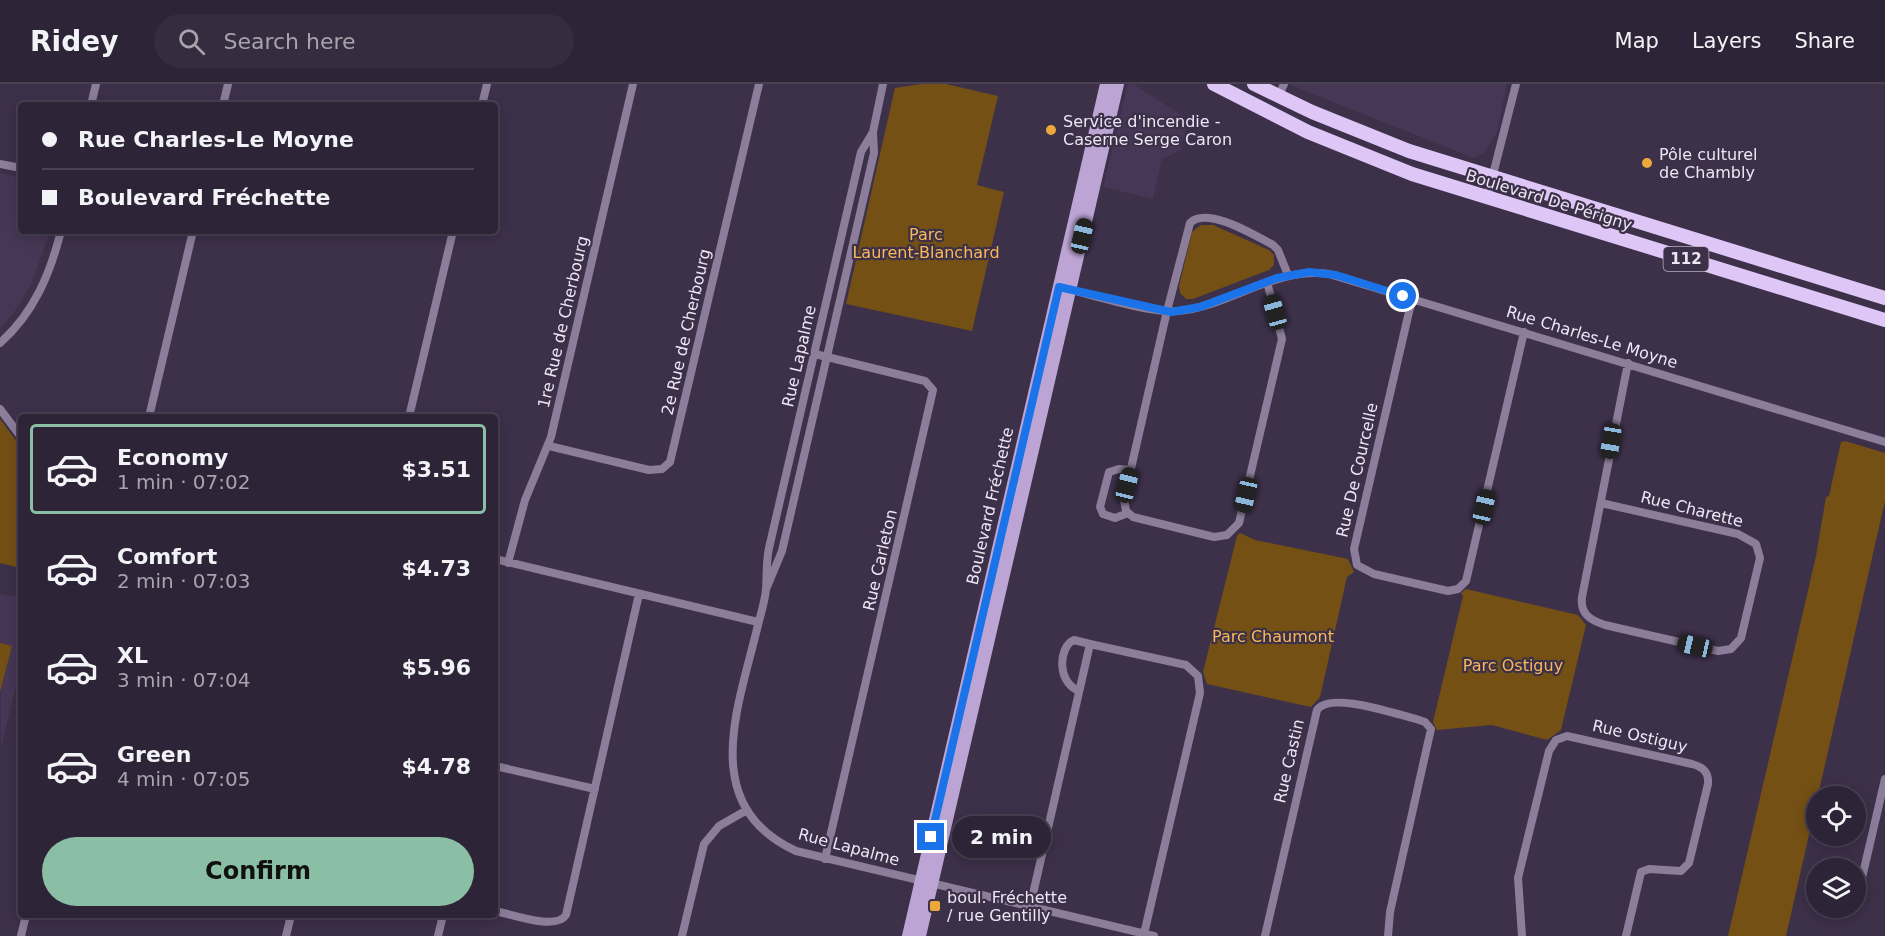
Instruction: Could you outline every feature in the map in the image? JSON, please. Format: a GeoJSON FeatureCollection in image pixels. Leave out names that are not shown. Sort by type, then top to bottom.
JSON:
{"type":"FeatureCollection","features":[{"type":"Feature","properties":{"kind":"main road","name":"Boulevard Fréchette"},"geometry":{"type":"LineString","coordinates":[[920,936],[927,882],[1064,288],[1106,84]]}},
{"type":"Feature","properties":{"kind":"main road","name":"Boulevard Fréchette"},"geometry":{"type":"LineString","coordinates":[[1064,288],[1118,84]]}},
{"type":"Feature","properties":{"kind":"main road","name":"Boulevard De Périgny"},"geometry":{"type":"LineString","coordinates":[[1214,84],[1291,124],[1355,152],[1487,198],[1885,320]]}},
{"type":"Feature","properties":{"kind":"main road","name":"Boulevard De Périgny"},"geometry":{"type":"LineString","coordinates":[[1254,84],[1281,90],[1396,146],[1494,179],[1885,298]]}},
{"type":"Feature","properties":{"kind":"main road","name":"Boulevard Fréchette"},"geometry":{"type":"LineString","coordinates":[[908,936],[927,882]]}},
{"type":"Feature","properties":{"kind":"street"},"geometry":{"type":"LineString","coordinates":[[92,102],[96,84]]}},
{"type":"Feature","properties":{"kind":"street"},"geometry":{"type":"LineString","coordinates":[[225,102],[228,84]]}},
{"type":"Feature","properties":{"kind":"street"},"geometry":{"type":"LineString","coordinates":[[483,102],[487,84]]}},
{"type":"Feature","properties":{"kind":"street","name":"1re Rue de Cherbourg"},"geometry":{"type":"LineString","coordinates":[[508,562],[525,500],[549,446],[633,84]]}},
{"type":"Feature","properties":{"kind":"street","name":"2e Rue de Cherbourg"},"geometry":{"type":"LineString","coordinates":[[549,446],[649,470],[662,469],[670,462],[759,84]]}},
{"type":"Feature","properties":{"kind":"street","name":"Rue Lapalme"},"geometry":{"type":"LineString","coordinates":[[883,84],[873,132],[874,153],[827,357],[779,560],[766,590],[758,622],[731,752],[736,785],[747,810],[763,829],[783,845],[825,859],[1154,936]]}},
{"type":"Feature","properties":{"kind":"street"},"geometry":{"type":"LineString","coordinates":[[1487,198],[1494,179],[1516,84]]}},
{"type":"Feature","properties":{"kind":"street","name":"Rue Lapalme"},"geometry":{"type":"LineString","coordinates":[[766,590],[767,558],[861,152],[873,132]]}},
{"type":"Feature","properties":{"kind":"street"},"geometry":{"type":"LineString","coordinates":[[0,164],[18,167]]}},
{"type":"Feature","properties":{"kind":"street"},"geometry":{"type":"LineString","coordinates":[[1267,282],[1281,339],[1239,523],[1231,533],[1214,537],[1138,519],[1128,513],[1124,502],[1167,312],[1190,224],[1199,217],[1213,217],[1273,245],[1288,275]]}},
{"type":"Feature","properties":{"kind":"street"},"geometry":{"type":"LineString","coordinates":[[0,343],[22,320],[39,294],[54,259],[60,234]]}},
{"type":"Feature","properties":{"kind":"street"},"geometry":{"type":"LineString","coordinates":[[150,414],[192,234]]}},
{"type":"Feature","properties":{"kind":"street"},"geometry":{"type":"LineString","coordinates":[[410,414],[452,234]]}},
{"type":"Feature","properties":{"kind":"street","name":"Rue Charles-Le Moyne"},"geometry":{"type":"LineString","coordinates":[[1064,288],[1167,312],[1200,307],[1288,275],[1309,272],[1329,274],[1885,442]]}},
{"type":"Feature","properties":{"kind":"street","name":"Rue De Courcelle"},"geometry":{"type":"LineString","coordinates":[[1412,299],[1354,549],[1357,565],[1374,574],[1448,591],[1458,589],[1466,581],[1524,332]]}},
{"type":"Feature","properties":{"kind":"street","name":"Rue Carleton"},"geometry":{"type":"LineString","coordinates":[[815,354],[925,381],[932,387],[933,396],[825,859]]}},
{"type":"Feature","properties":{"kind":"street","name":"Rue Charette"},"geometry":{"type":"LineString","coordinates":[[1601,503],[1738,534],[1756,544],[1760,558],[1741,638],[1734,647],[1718,651],[1605,625],[1585,614],[1582,597],[1628,363]]}},
{"type":"Feature","properties":{"kind":"street"},"geometry":{"type":"LineString","coordinates":[[0,409],[18,433]]}},
{"type":"Feature","properties":{"kind":"street"},"geometry":{"type":"LineString","coordinates":[[1128,513],[1112,517],[1103,514],[1100,507],[1109,472],[1122,469],[1131,470]]}},
{"type":"Feature","properties":{"kind":"street"},"geometry":{"type":"LineString","coordinates":[[498,560],[758,622]]}},
{"type":"Feature","properties":{"kind":"street"},"geometry":{"type":"LineString","coordinates":[[498,912],[553,923],[565,918],[639,594]]}},
{"type":"Feature","properties":{"kind":"street"},"geometry":{"type":"LineString","coordinates":[[1079,691],[1067,684],[1062,674],[1068,645],[1074,640],[1186,665],[1195,670],[1200,682],[1144,934]]}},
{"type":"Feature","properties":{"kind":"street"},"geometry":{"type":"LineString","coordinates":[[1030,907],[1090,644]]}},
{"type":"Feature","properties":{"kind":"street","name":"Rue Castin"},"geometry":{"type":"LineString","coordinates":[[1265,936],[1316,713],[1321,704],[1335,701],[1416,719],[1425,722],[1431,729],[1390,912],[1388,936]]}},
{"type":"Feature","properties":{"kind":"street","name":"Rue Ostiguy"},"geometry":{"type":"LineString","coordinates":[[1522,936],[1518,878],[1549,752],[1556,740],[1567,736],[1689,763],[1701,767],[1708,775],[1708,784],[1689,863],[1681,871],[1649,869],[1641,872],[1626,936]]}},
{"type":"Feature","properties":{"kind":"street"},"geometry":{"type":"LineString","coordinates":[[498,767],[595,789]]}},
{"type":"Feature","properties":{"kind":"street"},"geometry":{"type":"LineString","coordinates":[[1866,861],[1885,779]]}},
{"type":"Feature","properties":{"kind":"street"},"geometry":{"type":"LineString","coordinates":[[682,936],[704,844],[719,826],[747,810]]}},
{"type":"Feature","properties":{"kind":"street"},"geometry":{"type":"LineString","coordinates":[[21,936],[25,918]]}},
{"type":"Feature","properties":{"kind":"street"},"geometry":{"type":"LineString","coordinates":[[286,936],[290,918]]}},
{"type":"Feature","properties":{"kind":"street"},"geometry":{"type":"LineString","coordinates":[[438,936],[442,918]]}},
{"type":"Feature","properties":{"kind":"shaded area"},"geometry":{"type":"Polygon","coordinates":[[[1128,84],[1133,84],[1188,119],[1180,151],[1162,159],[1153,199],[1103,187],[1128,84]]]}},
{"type":"Feature","properties":{"kind":"shaded area"},"geometry":{"type":"Polygon","coordinates":[[[1288,84],[1507,84],[1497,132],[1484,153],[1474,158],[1288,84]]]}},
{"type":"Feature","properties":{"kind":"shaded area"},"geometry":{"type":"Polygon","coordinates":[[[0,173],[18,177],[18,234],[49,234],[32,283],[13,314],[0,328],[0,173]]]}},
{"type":"Feature","properties":{"kind":"shaded area"},"geometry":{"type":"Polygon","coordinates":[[[0,594],[18,597],[18,678],[1,746],[0,594]]]}},
{"type":"Feature","properties":{"kind":"green space","name":"Parc Laurent-Blanchard"},"geometry":{"type":"Polygon","coordinates":[[[921,84],[946,84],[998,96],[977,185],[1004,192],[972,331],[846,304],[895,88],[921,84]]]}},
{"type":"Feature","properties":{"kind":"green space"},"geometry":{"type":"Polygon","coordinates":[[[1201,225],[1213,225],[1269,250],[1274,255],[1274,265],[1269,270],[1193,299],[1186,299],[1180,293],[1179,286],[1192,232],[1201,225]]]}},
{"type":"Feature","properties":{"kind":"green space"},"geometry":{"type":"Polygon","coordinates":[[[0,419],[18,443],[18,567],[0,563],[0,419]]]}},
{"type":"Feature","properties":{"kind":"green space"},"geometry":{"type":"Polygon","coordinates":[[[1845,441],[1885,453],[1885,501],[1820,786],[1806,786],[1806,846],[1786,936],[1728,936],[1816,556],[1826,497],[1829,496],[1841,442],[1845,441]]]}},
{"type":"Feature","properties":{"kind":"green space","name":"Parc Chaumont"},"geometry":{"type":"Polygon","coordinates":[[[1240,533],[1255,540],[1348,559],[1354,572],[1347,577],[1320,697],[1311,707],[1207,684],[1203,672],[1237,536],[1240,533]]]}},
{"type":"Feature","properties":{"kind":"green space","name":"Parc Ostiguy"},"geometry":{"type":"Polygon","coordinates":[[[1466,589],[1578,615],[1586,625],[1561,730],[1547,740],[1492,725],[1437,730],[1433,722],[1463,596],[1461,593],[1466,589]]]}},
{"type":"Feature","properties":{"kind":"green space"},"geometry":{"type":"Polygon","coordinates":[[[0,643],[12,646],[0,692],[0,643]]]}},
{"type":"Feature","properties":{"kind":"place","name":"Service d'incendie - Caserne Serge Caron"},"geometry":{"type":"Point","coordinates":[1051,130]}},
{"type":"Feature","properties":{"kind":"place","name":"Pôle culturel de Chambly"},"geometry":{"type":"Point","coordinates":[1647,163]}},
{"type":"Feature","properties":{"kind":"place","name":"boul. Fréchette / rue Gentilly"},"geometry":{"type":"Point","coordinates":[935,906]}},
{"type":"Feature","properties":{"kind":"route"},"geometry":{"type":"LineString","coordinates":[[931,837],[1001,528],[1059,287],[1171,312],[1200,307],[1277,278],[1309,272],[1336,275],[1403,296]]}}]}
